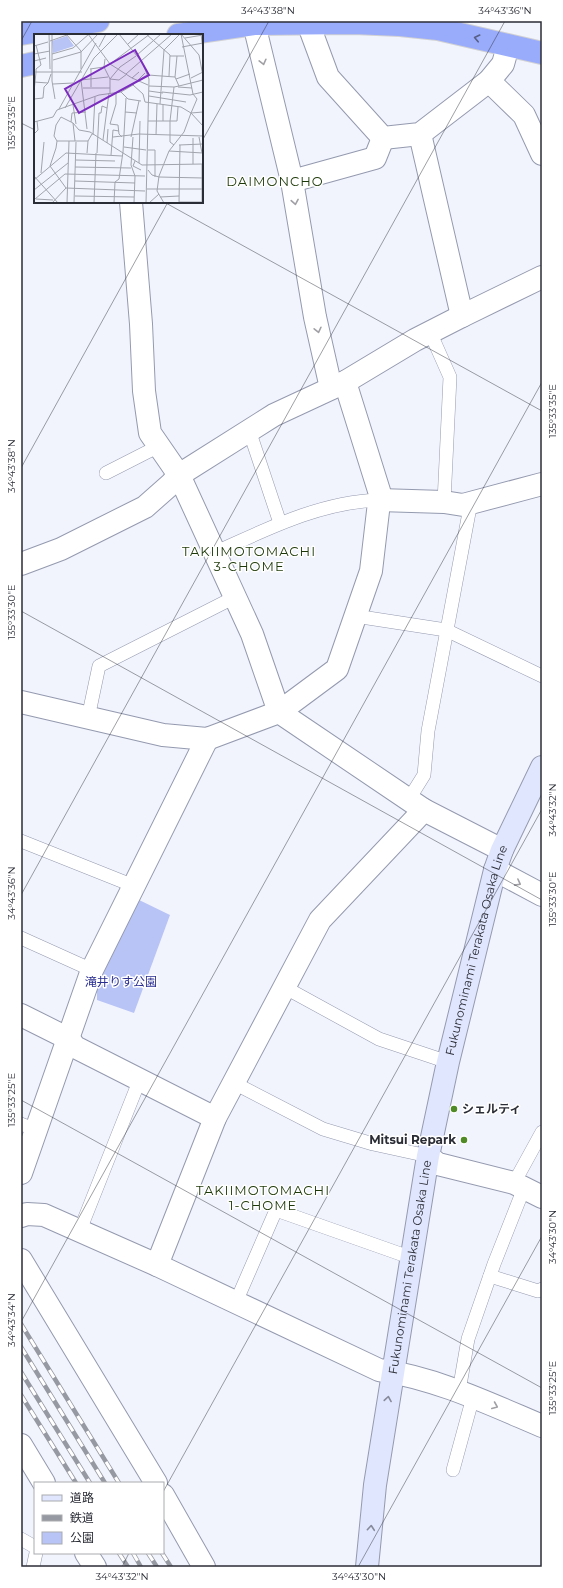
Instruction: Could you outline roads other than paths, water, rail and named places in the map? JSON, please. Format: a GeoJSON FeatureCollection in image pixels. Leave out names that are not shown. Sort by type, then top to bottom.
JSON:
{"type":"FeatureCollection","features":[{"type":"Feature","properties":{"kind":"highway"},"geometry":{"type":"LineString","coordinates":[[21,34],[98,21]]}},
{"type":"Feature","properties":{"kind":"highway"},"geometry":{"type":"LineString","coordinates":[[183,34],[231,24],[253,22],[408,26],[438,29],[542,53]]}},
{"type":"Feature","properties":{"kind":"highway"},"geometry":{"type":"LineString","coordinates":[[21,66],[34,63]]}},
{"type":"Feature","properties":{"kind":"main road","name":"Fukunominami Terakata Osaka Line"},"geometry":{"type":"LineString","coordinates":[[367,1567],[375,1485],[392,1371],[428,1156],[448,1062],[495,870],[502,850],[542,767]]}},
{"type":"Feature","properties":{"kind":"street"},"geometry":{"type":"LineString","coordinates":[[21,702],[163,735],[207,739],[278,712],[337,669],[371,571],[380,494],[338,385],[315,317],[292,181],[253,22]]}},
{"type":"Feature","properties":{"kind":"street"},"geometry":{"type":"LineString","coordinates":[[308,23],[328,77],[383,138]]}},
{"type":"Feature","properties":{"kind":"street"},"geometry":{"type":"LineString","coordinates":[[383,138],[420,134],[489,81],[503,64],[508,46]]}},
{"type":"Feature","properties":{"kind":"street"},"geometry":{"type":"LineString","coordinates":[[489,81],[524,115],[542,154]]}},
{"type":"Feature","properties":{"kind":"street"},"geometry":{"type":"LineString","coordinates":[[420,134],[462,316]]}},
{"type":"Feature","properties":{"kind":"street"},"geometry":{"type":"LineString","coordinates":[[292,181],[375,158],[383,138]]}},
{"type":"Feature","properties":{"kind":"street"},"geometry":{"type":"LineString","coordinates":[[131,203],[141,324],[144,392],[150,433],[179,475],[252,634],[278,712],[416,805],[502,850]]}},
{"type":"Feature","properties":{"kind":"street"},"geometry":{"type":"LineString","coordinates":[[21,564],[61,549],[145,507],[179,475],[274,415],[338,385],[430,332],[542,276]]}},
{"type":"Feature","properties":{"kind":"street"},"geometry":{"type":"LineString","coordinates":[[380,500],[444,502],[463,505],[542,484]]}},
{"type":"Feature","properties":{"kind":"street"},"geometry":{"type":"LineString","coordinates":[[21,1172],[28,1127],[69,1039],[92,970],[207,739]]}},
{"type":"Feature","properties":{"kind":"street"},"geometry":{"type":"LineString","coordinates":[[157,1265],[215,1118],[320,920],[416,805]]}},
{"type":"Feature","properties":{"kind":"street"},"geometry":{"type":"LineString","coordinates":[[495,870],[542,895]]}},
{"type":"Feature","properties":{"kind":"street"},"geometry":{"type":"LineString","coordinates":[[21,1015],[69,1039],[75,1047],[215,1118]]}},
{"type":"Feature","properties":{"kind":"street"},"geometry":{"type":"LineString","coordinates":[[428,1156],[438,1164],[527,1190]]}},
{"type":"Feature","properties":{"kind":"street"},"geometry":{"type":"LineString","coordinates":[[21,1216],[27,1214],[44,1215],[80,1230],[379,1370],[392,1371],[466,1394],[541,1424]]}},
{"type":"Feature","properties":{"kind":"street"},"geometry":{"type":"LineString","coordinates":[[21,1260],[155,1482]]}},
{"type":"Feature","properties":{"kind":"street"},"geometry":{"type":"LineString","coordinates":[[21,1445],[43,1482]]}},
{"type":"Feature","properties":{"kind":"street"},"geometry":{"type":"LineString","coordinates":[[164,1497],[204,1567]]}},
{"type":"Feature","properties":{"kind":"street"},"geometry":{"type":"LineString","coordinates":[[87,1554],[95,1567]]}},
{"type":"Feature","properties":{"kind":"lane"},"geometry":{"type":"LineString","coordinates":[[430,332],[450,378],[444,502]]}},
{"type":"Feature","properties":{"kind":"lane"},"geometry":{"type":"LineString","coordinates":[[249,430],[280,523]]}},
{"type":"Feature","properties":{"kind":"lane"},"geometry":{"type":"LineString","coordinates":[[106,473],[159,446]]}},
{"type":"Feature","properties":{"kind":"lane"},"geometry":{"type":"LineString","coordinates":[[214,553],[280,523],[323,509],[357,501],[380,500]]}},
{"type":"Feature","properties":{"kind":"lane"},"geometry":{"type":"LineString","coordinates":[[416,805],[424,775],[428,731],[471,502]]}},
{"type":"Feature","properties":{"kind":"lane"},"geometry":{"type":"LineString","coordinates":[[88,718],[99,666],[235,597]]}},
{"type":"Feature","properties":{"kind":"lane"},"geometry":{"type":"LineString","coordinates":[[355,616],[446,630],[542,676]]}},
{"type":"Feature","properties":{"kind":"lane"},"geometry":{"type":"LineString","coordinates":[[21,841],[134,886]]}},
{"type":"Feature","properties":{"kind":"lane"},"geometry":{"type":"LineString","coordinates":[[21,938],[92,970]]}},
{"type":"Feature","properties":{"kind":"lane"},"geometry":{"type":"LineString","coordinates":[[284,988],[379,1039],[448,1062]]}},
{"type":"Feature","properties":{"kind":"lane"},"geometry":{"type":"LineString","coordinates":[[80,1230],[140,1079]]}},
{"type":"Feature","properties":{"kind":"lane"},"geometry":{"type":"LineString","coordinates":[[234,1083],[323,1129],[373,1144],[428,1156]]}},
{"type":"Feature","properties":{"kind":"lane"},"geometry":{"type":"LineString","coordinates":[[453,1470],[466,1394],[468,1339],[490,1276],[527,1190],[542,1132]]}},
{"type":"Feature","properties":{"kind":"lane"},"geometry":{"type":"LineString","coordinates":[[236,1302],[276,1210],[412,1258]]}},
{"type":"Feature","properties":{"kind":"lane"},"geometry":{"type":"LineString","coordinates":[[490,1276],[538,1291],[542,1289]]}},
{"type":"Feature","properties":{"kind":"lane"},"geometry":{"type":"LineString","coordinates":[[21,1539],[34,1546]]}},
{"type":"Feature","properties":{"kind":"lane"},"geometry":{"type":"LineString","coordinates":[[32,1567],[36,1554]]}},
{"type":"Feature","properties":{"kind":"railway"},"geometry":{"type":"LineString","coordinates":[[21,1324],[118,1482]]}},
{"type":"Feature","properties":{"kind":"railway"},"geometry":{"type":"LineString","coordinates":[[21,1347],[104,1482]]}},
{"type":"Feature","properties":{"kind":"railway"},"geometry":{"type":"LineString","coordinates":[[21,1372],[89,1482]]}},
{"type":"Feature","properties":{"kind":"railway"},"geometry":{"type":"LineString","coordinates":[[21,1395],[75,1482]]}},
{"type":"Feature","properties":{"kind":"railway"},"geometry":{"type":"LineString","coordinates":[[120,1554],[128,1567]]}},
{"type":"Feature","properties":{"kind":"railway"},"geometry":{"type":"LineString","coordinates":[[134,1554],[141,1567]]}},
{"type":"Feature","properties":{"kind":"railway"},"geometry":{"type":"LineString","coordinates":[[149,1554],[157,1567]]}},
{"type":"Feature","properties":{"kind":"railway"},"geometry":{"type":"LineString","coordinates":[[163,1554],[171,1567]]}},
{"type":"Feature","properties":{"kind":"place","name":"シェルティ"},"geometry":{"type":"Point","coordinates":[454,1109]}},
{"type":"Feature","properties":{"kind":"place","name":"Mitsui Repark"},"geometry":{"type":"Point","coordinates":[464,1140]}},
{"type":"Feature","properties":{"kind":"district","name":"DAIMONCHO"},"geometry":{"type":"Point","coordinates":[275,181]}},
{"type":"Feature","properties":{"kind":"district","name":"TAKIIMOTOMACHI 3-CHOME"},"geometry":{"type":"Point","coordinates":[249,558]}},
{"type":"Feature","properties":{"kind":"district","name":"TAKIIMOTOMACHI 1-CHOME"},"geometry":{"type":"Point","coordinates":[263,1198]}},
{"type":"Feature","properties":{"kind":"park label","name":"滝井りす公園"},"geometry":{"type":"Point","coordinates":[121,982]}}]}
